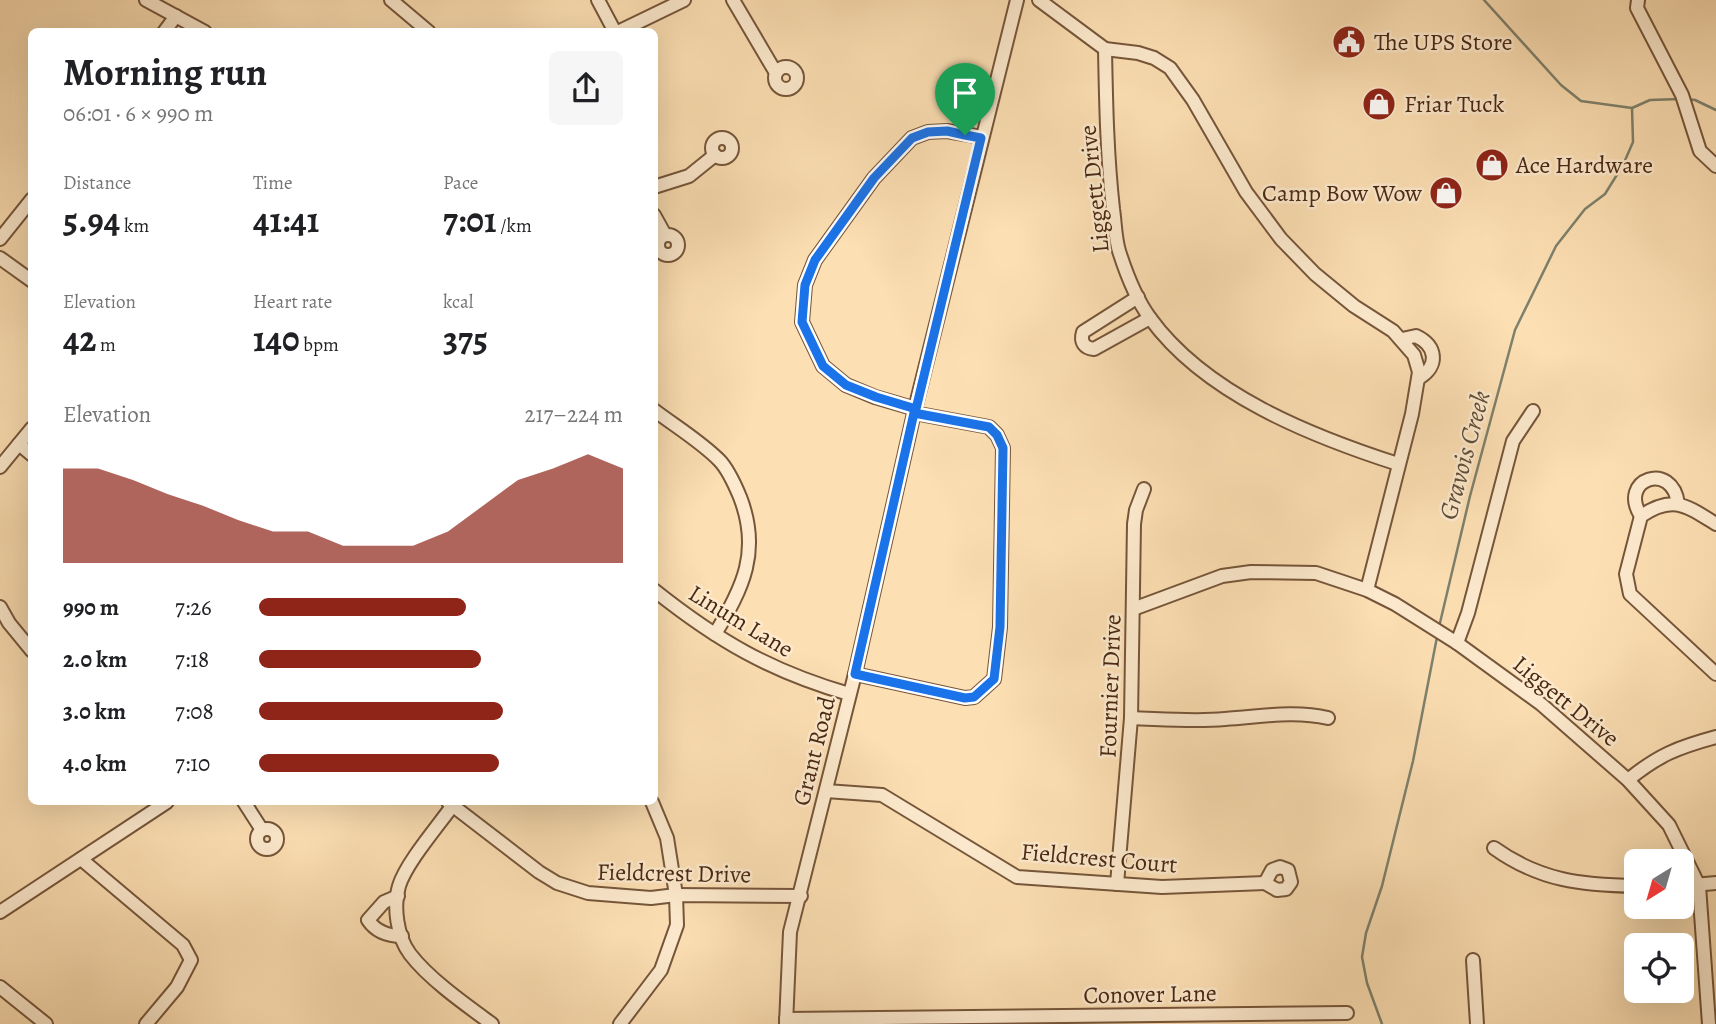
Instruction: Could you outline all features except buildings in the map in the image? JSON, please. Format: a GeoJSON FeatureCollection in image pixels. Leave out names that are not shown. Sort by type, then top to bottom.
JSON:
{"type":"FeatureCollection","features":[{"type":"Feature","properties":{"kind":"street"},"geometry":{"type":"LineString","coordinates":[[146,0],[198,28]]}},
{"type":"Feature","properties":{"kind":"street"},"geometry":{"type":"LineString","coordinates":[[391,0],[424,28]]}},
{"type":"Feature","properties":{"kind":"street"},"geometry":{"type":"LineString","coordinates":[[598,0],[615,28]]}},
{"type":"Feature","properties":{"kind":"street"},"geometry":{"type":"LineString","coordinates":[[625,28],[684,0]]}},
{"type":"Feature","properties":{"kind":"street"},"geometry":{"type":"LineString","coordinates":[[733,0],[776,73]]}},
{"type":"Feature","properties":{"kind":"street","name":"Grant Road"},"geometry":{"type":"LineString","coordinates":[[786,1021],[790,932],[855,674],[981,138],[1017,0]]}},
{"type":"Feature","properties":{"kind":"street"},"geometry":{"type":"LineString","coordinates":[[1039,0],[1105,49],[1138,53],[1154,58],[1170,68],[1193,100],[1245,192],[1281,239],[1315,274],[1354,306],[1393,331],[1413,355],[1419,378],[1412,414],[1367,590]]}},
{"type":"Feature","properties":{"kind":"street"},"geometry":{"type":"LineString","coordinates":[[1638,0],[1637,8],[1684,101],[1700,151],[1716,166]]}},
{"type":"Feature","properties":{"kind":"street"},"geometry":{"type":"LineString","coordinates":[[167,28],[176,16]]}},
{"type":"Feature","properties":{"kind":"street","name":"Liggett Drive"},"geometry":{"type":"LineString","coordinates":[[1105,49],[1107,158],[1118,248],[1138,298],[1150,318],[1197,368],[1220,385],[1335,444],[1398,464]]}},
{"type":"Feature","properties":{"kind":"street"},"geometry":{"type":"LineString","coordinates":[[855,674],[965,698],[974,697],[994,679],[1000,627],[1003,448],[997,435],[989,427],[915,411],[846,385],[823,366],[802,322],[805,285],[815,260],[874,178],[912,138],[928,132],[947,131],[981,138]]}},
{"type":"Feature","properties":{"kind":"street"},"geometry":{"type":"LineString","coordinates":[[658,186],[689,176],[715,155]]}},
{"type":"Feature","properties":{"kind":"street"},"geometry":{"type":"LineString","coordinates":[[0,239],[28,204]]}},
{"type":"Feature","properties":{"kind":"street"},"geometry":{"type":"LineString","coordinates":[[658,222],[665,235]]}},
{"type":"Feature","properties":{"kind":"street"},"geometry":{"type":"LineString","coordinates":[[0,258],[28,278]]}},
{"type":"Feature","properties":{"kind":"street"},"geometry":{"type":"LineString","coordinates":[[1138,298],[1083,332],[1083,344],[1094,349],[1150,318]]}},
{"type":"Feature","properties":{"kind":"street"},"geometry":{"type":"LineString","coordinates":[[1452,639],[1468,613],[1513,441],[1533,411]]}},
{"type":"Feature","properties":{"kind":"street"},"geometry":{"type":"LineString","coordinates":[[658,413],[720,461],[735,484],[744,509],[749,533],[749,558],[744,580],[715,634]]}},
{"type":"Feature","properties":{"kind":"street"},"geometry":{"type":"LineString","coordinates":[[0,467],[28,433]]}},
{"type":"Feature","properties":{"kind":"street"},"geometry":{"type":"LineString","coordinates":[[19,444],[28,452]]}},
{"type":"Feature","properties":{"kind":"street"},"geometry":{"type":"LineString","coordinates":[[1641,516],[1634,502],[1634,494],[1637,488],[1651,478],[1671,484],[1677,493],[1678,504]]}},
{"type":"Feature","properties":{"kind":"street","name":"Fournier Drive"},"geometry":{"type":"LineString","coordinates":[[1117,884],[1131,718],[1134,524],[1144,489]]}},
{"type":"Feature","properties":{"kind":"street"},"geometry":{"type":"LineString","coordinates":[[1716,524],[1682,504],[1654,507],[1641,516],[1626,574],[1630,594],[1716,674]]}},
{"type":"Feature","properties":{"kind":"street","name":"Liggett Drive"},"geometry":{"type":"LineString","coordinates":[[1133,609],[1222,576],[1251,572],[1316,573],[1367,590],[1452,639],[1541,704],[1628,779],[1669,825],[1699,886]]}},
{"type":"Feature","properties":{"kind":"street","name":"Linum Lane"},"geometry":{"type":"LineString","coordinates":[[658,593],[691,619],[755,659],[800,680],[849,694]]}},
{"type":"Feature","properties":{"kind":"street"},"geometry":{"type":"LineString","coordinates":[[0,607],[28,646]]}},
{"type":"Feature","properties":{"kind":"street"},"geometry":{"type":"LineString","coordinates":[[1131,718],[1221,720],[1292,713],[1328,718]]}},
{"type":"Feature","properties":{"kind":"street"},"geometry":{"type":"LineString","coordinates":[[1628,779],[1675,748],[1716,737]]}},
{"type":"Feature","properties":{"kind":"street","name":"Fieldcrest Court"},"geometry":{"type":"LineString","coordinates":[[826,791],[882,794],[1017,877],[1162,887],[1265,883]]}},
{"type":"Feature","properties":{"kind":"street"},"geometry":{"type":"LineString","coordinates":[[0,912],[162,805]]}},
{"type":"Feature","properties":{"kind":"street"},"geometry":{"type":"LineString","coordinates":[[246,805],[262,830]]}},
{"type":"Feature","properties":{"kind":"street"},"geometry":{"type":"LineString","coordinates":[[449,805],[399,886],[397,914],[402,936],[411,955],[457,998],[492,1024]]}},
{"type":"Feature","properties":{"kind":"street","name":"Fieldcrest Drive"},"geometry":{"type":"LineString","coordinates":[[453,805],[539,872],[557,883],[588,893],[651,898],[677,895],[801,896]]}},
{"type":"Feature","properties":{"kind":"street"},"geometry":{"type":"LineString","coordinates":[[620,1024],[660,970],[677,925],[677,895],[667,838],[653,805]]}},
{"type":"Feature","properties":{"kind":"street"},"geometry":{"type":"LineString","coordinates":[[1494,848],[1535,872],[1565,881],[1587,885],[1624,886]]}},
{"type":"Feature","properties":{"kind":"street"},"geometry":{"type":"LineString","coordinates":[[81,859],[183,944],[191,960],[177,987],[146,1024]]}},
{"type":"Feature","properties":{"kind":"street"},"geometry":{"type":"LineString","coordinates":[[1694,886],[1716,883]]}},
{"type":"Feature","properties":{"kind":"street"},"geometry":{"type":"LineString","coordinates":[[1699,886],[1709,1024]]}},
{"type":"Feature","properties":{"kind":"street"},"geometry":{"type":"LineString","coordinates":[[398,896],[384,902],[368,920],[381,932],[402,936]]}},
{"type":"Feature","properties":{"kind":"street"},"geometry":{"type":"LineString","coordinates":[[1473,960],[1477,1024]]}},
{"type":"Feature","properties":{"kind":"street"},"geometry":{"type":"LineString","coordinates":[[0,987],[46,1024]]}},
{"type":"Feature","properties":{"kind":"street","name":"Conover Lane"},"geometry":{"type":"LineString","coordinates":[[786,1021],[1171,1020],[1347,1013]]}},
{"type":"Feature","properties":{"kind":"waterway","name":"Gravois Creek"},"geometry":{"type":"LineString","coordinates":[[1439,627],[1470,496],[1515,330],[1556,246],[1585,209],[1605,194],[1633,142],[1632,108],[1581,101],[1561,85],[1484,0]]}},
{"type":"Feature","properties":{"kind":"waterway"},"geometry":{"type":"LineString","coordinates":[[1632,108],[1650,100],[1680,99]]}},
{"type":"Feature","properties":{"kind":"waterway"},"geometry":{"type":"LineString","coordinates":[[1686,99],[1695,100],[1716,110]]}},
{"type":"Feature","properties":{"kind":"waterway","name":"Gravois Creek"},"geometry":{"type":"LineString","coordinates":[[1382,1024],[1367,983],[1362,957],[1366,933],[1382,886],[1413,761],[1437,637]]}},
{"type":"Feature","properties":{"kind":"place","name":"The UPS Store"},"geometry":{"type":"Point","coordinates":[1349,42]}},
{"type":"Feature","properties":{"kind":"place","name":"Friar Tuck"},"geometry":{"type":"Point","coordinates":[1379,104]}},
{"type":"Feature","properties":{"kind":"place","name":"Ace Hardware"},"geometry":{"type":"Point","coordinates":[1492,165]}},
{"type":"Feature","properties":{"kind":"place","name":"Camp Bow Wow"},"geometry":{"type":"Point","coordinates":[1446,193]}},
{"type":"Feature","properties":{"kind":"route"},"geometry":{"type":"LineString","coordinates":[[965,135],[947,131],[928,132],[912,138],[874,178],[815,260],[805,285],[802,322],[823,366],[846,385],[916,409],[914,413],[855,674],[965,698],[974,697],[985,690],[994,679],[1000,627],[1003,448],[997,435],[989,427],[914,413],[916,409],[981,138],[965,135]]}}]}
